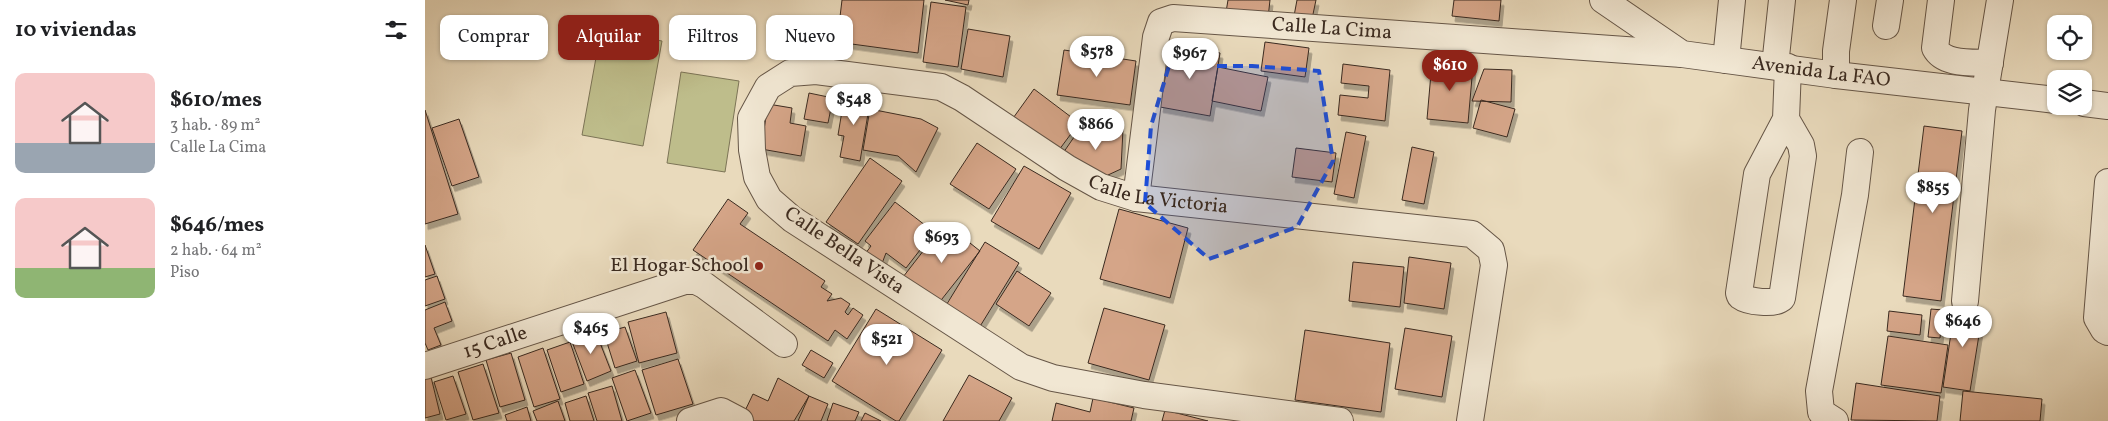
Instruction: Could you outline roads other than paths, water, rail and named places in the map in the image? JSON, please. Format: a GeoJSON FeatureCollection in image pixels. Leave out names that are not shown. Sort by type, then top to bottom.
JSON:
{"type":"FeatureCollection","features":[{"type":"Feature","properties":{"kind":"street","name":"Avenida La FAO"},"geometry":{"type":"LineString","coordinates":[[1603,0],[1681,54],[1836,75],[2047,99]]}},
{"type":"Feature","properties":{"kind":"street"},"geometry":{"type":"LineString","coordinates":[[1726,60],[1732,0]]}},
{"type":"Feature","properties":{"kind":"street"},"geometry":{"type":"LineString","coordinates":[[1782,0],[1781,67],[1786,119],[1801,145],[1803,156],[1782,298],[1777,302],[1745,300],[1739,293],[1754,188],[1759,168],[1786,119]]}},
{"type":"Feature","properties":{"kind":"street"},"geometry":{"type":"LineString","coordinates":[[1836,75],[1836,51],[1843,0]]}},
{"type":"Feature","properties":{"kind":"street"},"geometry":{"type":"LineString","coordinates":[[1886,26],[1890,0]]}},
{"type":"Feature","properties":{"kind":"street"},"geometry":{"type":"LineString","coordinates":[[1941,0],[1935,48],[1939,55],[1947,59],[1990,63]]}},
{"type":"Feature","properties":{"kind":"street"},"geometry":{"type":"LineString","coordinates":[[1965,301],[1984,91],[2000,0]]}},
{"type":"Feature","properties":{"kind":"street","name":"Calle La Cima"},"geometry":{"type":"LineString","coordinates":[[1136,198],[1156,37],[1161,22],[1173,18],[1681,54]]}},
{"type":"Feature","properties":{"kind":"street","name":"Calle La Victoria"},"geometry":{"type":"LineString","coordinates":[[751,118],[768,87],[790,73],[816,72],[941,87],[962,98],[1067,168],[1101,187],[1136,198],[1471,234],[1491,250],[1494,265],[1470,421]]}},
{"type":"Feature","properties":{"kind":"street"},"geometry":{"type":"LineString","coordinates":[[2092,104],[2108,106]]}},
{"type":"Feature","properties":{"kind":"street","name":"Calle Bella Vista"},"geometry":{"type":"LineString","coordinates":[[751,118],[752,150],[757,177],[769,199],[792,219],[1021,367],[1053,378],[1143,395],[1341,421]]}},
{"type":"Feature","properties":{"kind":"street"},"geometry":{"type":"LineString","coordinates":[[1835,421],[1821,412],[1819,391],[1855,195],[1860,152]]}},
{"type":"Feature","properties":{"kind":"street"},"geometry":{"type":"LineString","coordinates":[[2108,182],[2097,318],[2104,330],[2108,332]]}},
{"type":"Feature","properties":{"kind":"street","name":"15 Calle"},"geometry":{"type":"LineString","coordinates":[[425,366],[685,281],[696,281],[784,344]]}},
{"type":"Feature","properties":{"kind":"street"},"geometry":{"type":"LineString","coordinates":[[690,421],[721,411],[737,420]]}},
{"type":"Feature","properties":{"kind":"place","name":"El Hogar School"},"geometry":{"type":"Point","coordinates":[759,266]}}]}
